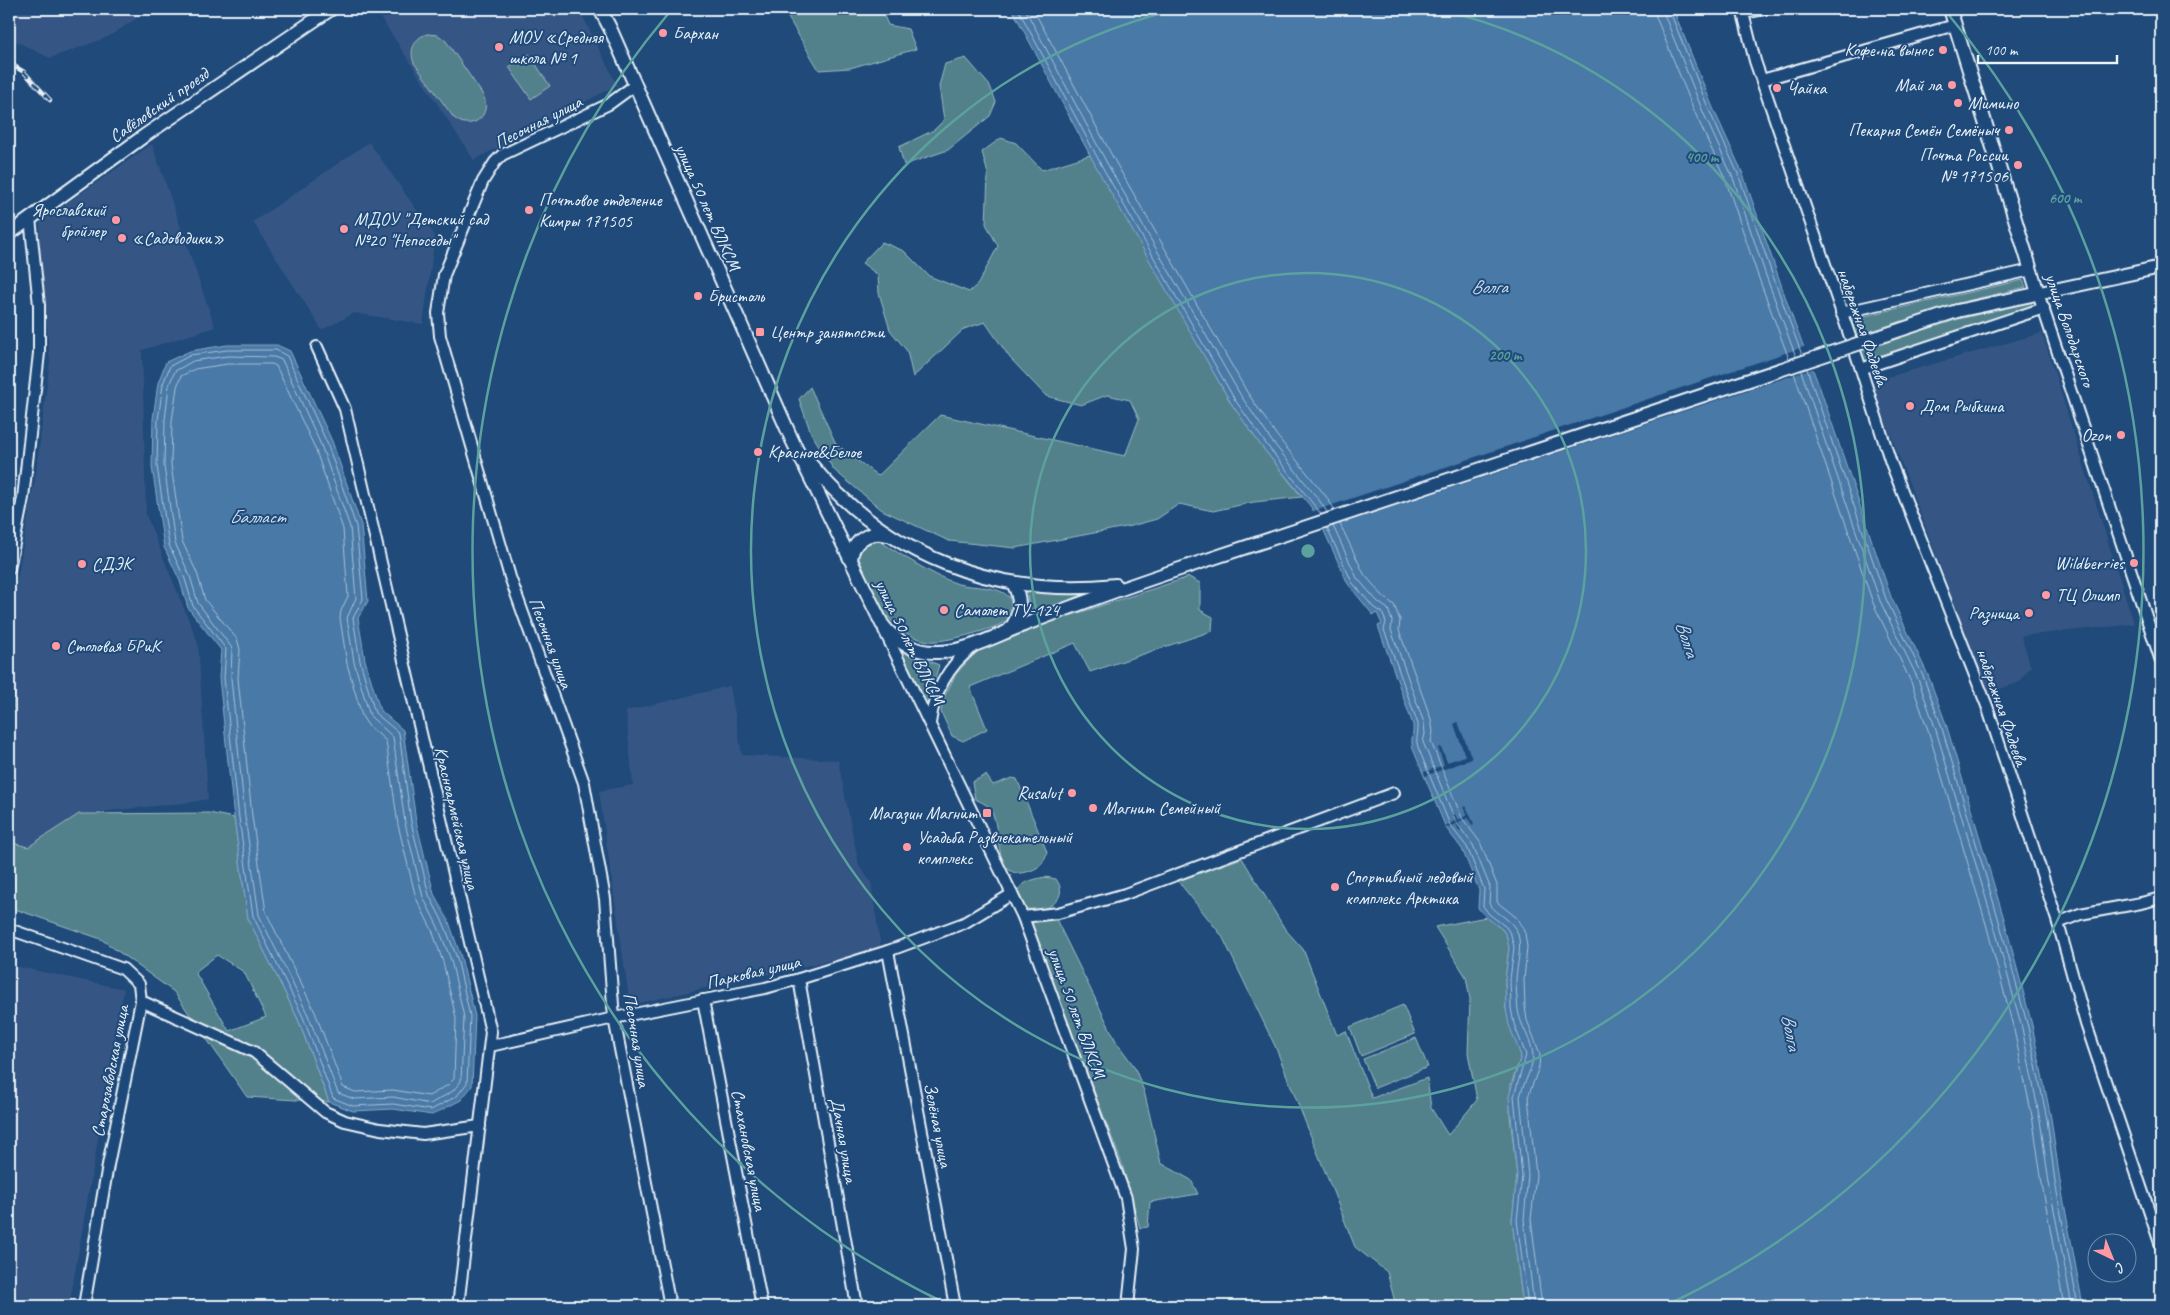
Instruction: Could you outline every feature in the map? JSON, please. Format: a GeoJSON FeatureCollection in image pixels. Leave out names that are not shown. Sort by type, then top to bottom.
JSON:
{"type":"FeatureCollection","features":[{"type":"Feature","properties":{"kind":"main road","name":"Савёловский проезд"},"geometry":{"type":"LineString","coordinates":[[9,234],[144,136],[331,9]]}},
{"type":"Feature","properties":{"kind":"main road","name":"улица 50 лет ВЛКСМ"},"geometry":{"type":"LineString","coordinates":[[600,9],[792,440],[882,624]]}},
{"type":"Feature","properties":{"kind":"main road","name":"улица Володарского"},"geometry":{"type":"LineString","coordinates":[[1950,9],[2038,293]]}},
{"type":"Feature","properties":{"kind":"main road"},"geometry":{"type":"LineString","coordinates":[[882,624],[899,641],[924,651],[948,652],[979,643],[1138,582],[1957,311],[2161,267]]}},
{"type":"Feature","properties":{"kind":"main road"},"geometry":{"type":"LineString","coordinates":[[792,440],[836,492],[888,535],[939,561],[975,574],[1013,583],[1076,588],[1138,582]]}},
{"type":"Feature","properties":{"kind":"main road"},"geometry":{"type":"LineString","coordinates":[[851,560],[854,548],[862,538],[875,533],[888,535]]}},
{"type":"Feature","properties":{"kind":"main road"},"geometry":{"type":"LineString","coordinates":[[1009,630],[1015,622],[1019,607],[1018,593],[1013,583]]}},
{"type":"Feature","properties":{"kind":"street","name":"набережная Фадеева"},"geometry":{"type":"LineString","coordinates":[[1764,9],[1743,13],[1762,80],[1861,369],[1890,463],[1987,706],[2058,923],[2086,1024],[2161,1246]]}},
{"type":"Feature","properties":{"kind":"street"},"geometry":{"type":"LineString","coordinates":[[1762,80],[1955,26]]}},
{"type":"Feature","properties":{"kind":"street","name":"Песочная улица"},"geometry":{"type":"LineString","coordinates":[[635,85],[609,104],[502,155],[495,162],[483,181],[444,275],[438,313],[440,336],[510,577],[584,783],[604,899],[614,1018],[670,1306]]}},
{"type":"Feature","properties":{"kind":"street"},"geometry":{"type":"LineString","coordinates":[[9,569],[23,498],[39,353],[39,304],[30,218]]}},
{"type":"Feature","properties":{"kind":"street"},"geometry":{"type":"LineString","coordinates":[[1841,314],[2031,270]]}},
{"type":"Feature","properties":{"kind":"street","name":"улица Володарского"},"geometry":{"type":"LineString","coordinates":[[2038,293],[2157,633],[2161,661]]}},
{"type":"Feature","properties":{"kind":"street"},"geometry":{"type":"LineString","coordinates":[[1861,369],[2044,308]]}},
{"type":"Feature","properties":{"kind":"street","name":"Красноармейская улица"},"geometry":{"type":"LineString","coordinates":[[317,347],[345,409],[491,1032],[458,1306]]}},
{"type":"Feature","properties":{"kind":"street","name":"улица 50 лет ВЛКСМ"},"geometry":{"type":"LineString","coordinates":[[882,624],[1023,917],[1126,1198],[1134,1249],[1128,1306]]}},
{"type":"Feature","properties":{"kind":"street"},"geometry":{"type":"LineString","coordinates":[[930,724],[934,702],[947,674],[961,657],[979,643]]}},
{"type":"Feature","properties":{"kind":"street"},"geometry":{"type":"LineString","coordinates":[[1023,917],[1058,913],[1125,894],[1394,792]]}},
{"type":"Feature","properties":{"kind":"street","name":"Парковая улица"},"geometry":{"type":"LineString","coordinates":[[490,1046],[800,979],[888,951],[964,923],[1012,894]]}},
{"type":"Feature","properties":{"kind":"street"},"geometry":{"type":"LineString","coordinates":[[2058,923],[2080,914],[2161,898]]}},
{"type":"Feature","properties":{"kind":"street","name":"Старозаводская улица"},"geometry":{"type":"LineString","coordinates":[[9,929],[123,968],[139,984],[142,1001],[108,1165],[84,1306]]}},
{"type":"Feature","properties":{"kind":"street","name":"Зелёная улица"},"geometry":{"type":"LineString","coordinates":[[888,951],[955,1306]]}},
{"type":"Feature","properties":{"kind":"street","name":"Дачная улица"},"geometry":{"type":"LineString","coordinates":[[800,979],[857,1306]]}},
{"type":"Feature","properties":{"kind":"street","name":"Стахановская улица"},"geometry":{"type":"LineString","coordinates":[[703,1000],[762,1306]]}},
{"type":"Feature","properties":{"kind":"street"},"geometry":{"type":"LineString","coordinates":[[142,1001],[254,1052],[326,1112],[345,1121],[380,1129],[423,1134],[480,1126]]}},
{"type":"Feature","properties":{"kind":"shaded area"},"geometry":{"type":"Polygon","coordinates":[[[9,9],[151,9],[108,37],[50,58],[9,38],[9,9]]]}},
{"type":"Feature","properties":{"kind":"shaded area","name":"МОУ «Средняя школа № 1"},"geometry":{"type":"Polygon","coordinates":[[[375,9],[579,9],[617,85],[474,160],[375,9]]]}},
{"type":"Feature","properties":{"kind":"shaded area","name":"МДОУ \"Детский сад №20 \"Непоседы\""},"geometry":{"type":"Polygon","coordinates":[[[369,142],[435,236],[423,324],[354,313],[322,330],[253,222],[369,142]]]}},
{"type":"Feature","properties":{"kind":"shaded area"},"geometry":{"type":"Polygon","coordinates":[[[152,144],[215,327],[142,350],[146,515],[198,643],[208,799],[80,814],[28,847],[9,842],[9,744],[15,693],[9,691],[9,625],[36,473],[50,361],[40,250],[40,222],[152,144]]]}},
{"type":"Feature","properties":{"kind":"shaded area"},"geometry":{"type":"Polygon","coordinates":[[[2042,333],[2134,624],[2021,636],[2031,667],[2017,683],[1988,693],[1871,382],[2042,333]]]}},
{"type":"Feature","properties":{"kind":"shaded area"},"geometry":{"type":"Polygon","coordinates":[[[730,686],[742,755],[838,760],[859,866],[871,882],[881,949],[630,1005],[599,791],[633,785],[626,711],[730,686]]]}},
{"type":"Feature","properties":{"kind":"shaded area"},"geometry":{"type":"Polygon","coordinates":[[[9,965],[124,989],[69,1306],[9,1306],[9,965]]]}},
{"type":"Feature","properties":{"kind":"green space"},"geometry":{"type":"Polygon","coordinates":[[[783,9],[881,9],[888,25],[908,29],[916,49],[850,68],[819,70],[783,9]]]}},
{"type":"Feature","properties":{"kind":"green space"},"geometry":{"type":"Polygon","coordinates":[[[427,34],[438,35],[446,41],[483,95],[485,109],[479,120],[467,123],[454,118],[414,63],[412,49],[419,38],[427,34]]]}},
{"type":"Feature","properties":{"kind":"green space"},"geometry":{"type":"Polygon","coordinates":[[[529,54],[550,86],[531,99],[509,67],[529,54]]]}},
{"type":"Feature","properties":{"kind":"green space"},"geometry":{"type":"Polygon","coordinates":[[[966,58],[990,86],[996,102],[990,116],[948,150],[904,165],[899,147],[934,130],[944,120],[939,86],[945,64],[966,58]]]}},
{"type":"Feature","properties":{"kind":"green space"},"geometry":{"type":"Polygon","coordinates":[[[1001,138],[1016,143],[1042,170],[1090,155],[1231,403],[1262,447],[1302,497],[1254,502],[1213,511],[1179,504],[1157,519],[1131,526],[1015,548],[949,541],[882,510],[834,470],[811,433],[799,399],[810,387],[836,444],[878,476],[940,415],[1125,456],[1139,419],[1130,400],[1107,395],[1081,405],[1046,396],[1010,358],[985,322],[964,329],[913,377],[907,351],[890,330],[879,293],[878,275],[862,263],[882,242],[904,251],[929,276],[969,292],[978,284],[998,246],[986,224],[988,174],[982,152],[1001,138]]]}},
{"type":"Feature","properties":{"kind":"green space"},"geometry":{"type":"Polygon","coordinates":[[[2023,280],[2026,287],[1955,304],[1856,336],[1851,319],[2023,280]]]}},
{"type":"Feature","properties":{"kind":"green space"},"geometry":{"type":"Polygon","coordinates":[[[2031,301],[2034,311],[1864,361],[1860,350],[1959,319],[2031,301]]]}},
{"type":"Feature","properties":{"kind":"green space"},"geometry":{"type":"Polygon","coordinates":[[[868,540],[878,540],[947,580],[958,584],[998,590],[1004,593],[1012,603],[1010,616],[1006,621],[992,628],[946,640],[926,640],[909,635],[899,628],[885,613],[870,585],[858,556],[861,546],[868,540]]]}},
{"type":"Feature","properties":{"kind":"green space"},"geometry":{"type":"Polygon","coordinates":[[[1189,577],[1200,583],[1200,610],[1213,617],[1212,631],[1090,672],[1075,643],[970,687],[987,729],[963,741],[952,736],[941,712],[944,697],[956,674],[980,648],[1008,636],[1189,577]]]}},
{"type":"Feature","properties":{"kind":"green space"},"geometry":{"type":"Polygon","coordinates":[[[1027,592],[1091,593],[1029,614],[1027,592]]]}},
{"type":"Feature","properties":{"kind":"green space"},"geometry":{"type":"Polygon","coordinates":[[[900,649],[939,665],[927,705],[900,649]]]}},
{"type":"Feature","properties":{"kind":"green space"},"geometry":{"type":"Polygon","coordinates":[[[9,691],[15,693],[9,744],[9,691]]]}},
{"type":"Feature","properties":{"kind":"green space"},"geometry":{"type":"Polygon","coordinates":[[[986,775],[993,785],[1012,778],[1017,779],[1047,852],[1043,862],[1037,868],[1017,873],[1009,870],[1003,862],[996,827],[989,807],[975,799],[972,782],[986,775]]]}},
{"type":"Feature","properties":{"kind":"green space"},"geometry":{"type":"Polygon","coordinates":[[[209,813],[234,818],[248,918],[298,1019],[329,1102],[247,1097],[174,992],[101,939],[9,907],[9,842],[28,847],[79,814],[209,813]],[[217,955],[195,972],[229,1031],[266,1017],[244,972],[217,955]]]}},
{"type":"Feature","properties":{"kind":"green space"},"geometry":{"type":"Polygon","coordinates":[[[1242,858],[1285,929],[1303,949],[1337,1035],[1346,1031],[1372,1098],[1427,1078],[1431,1108],[1448,1135],[1477,1100],[1468,1053],[1470,999],[1466,977],[1435,927],[1486,917],[1503,930],[1507,937],[1509,948],[1505,980],[1506,1009],[1521,1056],[1511,1085],[1510,1115],[1517,1176],[1512,1220],[1523,1306],[1396,1306],[1387,1272],[1355,1247],[1275,1046],[1222,936],[1178,881],[1242,858]]]}},
{"type":"Feature","properties":{"kind":"green space"},"geometry":{"type":"Polygon","coordinates":[[[1045,877],[1056,879],[1060,887],[1057,901],[1036,910],[1028,909],[1021,905],[1015,896],[1017,891],[1031,881],[1045,877]]]}},
{"type":"Feature","properties":{"kind":"green space"},"geometry":{"type":"Polygon","coordinates":[[[1055,917],[1117,1043],[1134,1066],[1144,1091],[1161,1163],[1191,1180],[1198,1194],[1150,1202],[1148,1227],[1140,1228],[1121,1161],[1028,920],[1055,917]]]}},
{"type":"Feature","properties":{"kind":"green space"},"geometry":{"type":"Polygon","coordinates":[[[1403,1005],[1415,1034],[1361,1056],[1350,1027],[1403,1005]]]}},
{"type":"Feature","properties":{"kind":"green space"},"geometry":{"type":"Polygon","coordinates":[[[1416,1038],[1428,1067],[1375,1088],[1363,1059],[1416,1038]]]}},
{"type":"Feature","properties":{"kind":"water","name":"Волга"},"geometry":{"type":"Polygon","coordinates":[[[1012,9],[1673,9],[1713,108],[1743,174],[1795,325],[1820,388],[1891,597],[1928,675],[1946,724],[2004,919],[2032,1025],[2051,1118],[2060,1181],[2083,1306],[1523,1306],[1512,1220],[1517,1176],[1509,1096],[1521,1056],[1509,1025],[1506,1009],[1505,980],[1509,948],[1507,937],[1503,930],[1478,908],[1479,890],[1462,849],[1446,828],[1413,749],[1413,725],[1378,626],[1382,624],[1377,613],[1373,615],[1348,584],[1319,520],[1311,507],[1262,447],[1231,403],[1099,172],[1012,9]]]}},
{"type":"Feature","properties":{"kind":"water","name":"Балласт"},"geometry":{"type":"Polygon","coordinates":[[[227,345],[277,345],[290,351],[332,441],[361,525],[368,601],[358,618],[365,660],[380,710],[403,730],[416,821],[434,894],[449,922],[461,957],[475,1016],[472,1086],[461,1100],[432,1115],[393,1109],[353,1111],[329,1102],[298,1019],[248,918],[234,818],[219,678],[221,650],[188,608],[180,581],[164,547],[152,467],[153,419],[158,383],[166,362],[190,351],[227,345]]]}},
{"type":"Feature","properties":{"kind":"pier"},"geometry":{"type":"Polygon","coordinates":[[[1806,346],[1815,368],[1320,531],[1311,512],[1806,346]]]}},
{"type":"Feature","properties":{"kind":"pier"},"geometry":{"type":"Polygon","coordinates":[[[1458,722],[1472,759],[1425,776],[1424,772],[1444,765],[1438,748],[1441,747],[1447,762],[1465,756],[1454,724],[1458,722]]]}},
{"type":"Feature","properties":{"kind":"pier"},"geometry":{"type":"Polygon","coordinates":[[[1466,806],[1474,824],[1472,825],[1468,818],[1458,822],[1462,830],[1459,831],[1456,824],[1446,828],[1445,826],[1455,821],[1451,812],[1453,811],[1458,820],[1467,815],[1463,807],[1466,806]]]}},
{"type":"Feature","properties":{"kind":"railway"},"geometry":{"type":"LineString","coordinates":[[9,63],[24,72],[50,100]]}},
{"type":"Feature","properties":{"kind":"place","name":"Бархан"},"geometry":{"type":"Point","coordinates":[663,33]}},
{"type":"Feature","properties":{"kind":"place","name":"МОУ «Средняя школа № 1"},"geometry":{"type":"Point","coordinates":[499,47]}},
{"type":"Feature","properties":{"kind":"place","name":"Кофе на вынос"},"geometry":{"type":"Point","coordinates":[1943,50]}},
{"type":"Feature","properties":{"kind":"place","name":"Май ла"},"geometry":{"type":"Point","coordinates":[1952,85]}},
{"type":"Feature","properties":{"kind":"place","name":"Чайка"},"geometry":{"type":"Point","coordinates":[1777,88]}},
{"type":"Feature","properties":{"kind":"place","name":"Мимино"},"geometry":{"type":"Point","coordinates":[1958,103]}},
{"type":"Feature","properties":{"kind":"place","name":"Пекарня Семён Семёныч"},"geometry":{"type":"Point","coordinates":[2009,130]}},
{"type":"Feature","properties":{"kind":"place","name":"Почта России № 171506"},"geometry":{"type":"Point","coordinates":[2018,165]}},
{"type":"Feature","properties":{"kind":"place","name":"Почтовое отделение Кимры 171505"},"geometry":{"type":"Point","coordinates":[529,210]}},
{"type":"Feature","properties":{"kind":"place","name":"Ярославский бройлер"},"geometry":{"type":"Point","coordinates":[116,220]}},
{"type":"Feature","properties":{"kind":"place","name":"МДОУ \"Детский сад №20 \"Непоседы\""},"geometry":{"type":"Point","coordinates":[344,229]}},
{"type":"Feature","properties":{"kind":"place","name":"«Садоводики»"},"geometry":{"type":"Point","coordinates":[122,238]}},
{"type":"Feature","properties":{"kind":"place","name":"Бристоль"},"geometry":{"type":"Point","coordinates":[698,296]}},
{"type":"Feature","properties":{"kind":"place","name":"Центр занятости"},"geometry":{"type":"Point","coordinates":[760,332]}},
{"type":"Feature","properties":{"kind":"place","name":"Дом Рыбкина"},"geometry":{"type":"Point","coordinates":[1910,406]}},
{"type":"Feature","properties":{"kind":"place","name":"Ozon"},"geometry":{"type":"Point","coordinates":[2121,435]}},
{"type":"Feature","properties":{"kind":"place","name":"Красное&Белое"},"geometry":{"type":"Point","coordinates":[758,452]}},
{"type":"Feature","properties":{"kind":"place","name":"Wildberries"},"geometry":{"type":"Point","coordinates":[2134,563]}},
{"type":"Feature","properties":{"kind":"place","name":"СДЭК"},"geometry":{"type":"Point","coordinates":[82,564]}},
{"type":"Feature","properties":{"kind":"place","name":"ТЦ Олимп"},"geometry":{"type":"Point","coordinates":[2046,595]}},
{"type":"Feature","properties":{"kind":"place","name":"Самолет ТУ-124"},"geometry":{"type":"Point","coordinates":[944,610]}},
{"type":"Feature","properties":{"kind":"place","name":"Разница"},"geometry":{"type":"Point","coordinates":[2029,613]}},
{"type":"Feature","properties":{"kind":"place","name":"Столовая БРиК"},"geometry":{"type":"Point","coordinates":[56,646]}},
{"type":"Feature","properties":{"kind":"place","name":"Rusalut"},"geometry":{"type":"Point","coordinates":[1072,793]}},
{"type":"Feature","properties":{"kind":"place","name":"Магнит Семейный"},"geometry":{"type":"Point","coordinates":[1093,808]}},
{"type":"Feature","properties":{"kind":"place","name":"Магазин Магнит"},"geometry":{"type":"Point","coordinates":[987,813]}},
{"type":"Feature","properties":{"kind":"place","name":"Усадьба Развлекательный комплекс"},"geometry":{"type":"Point","coordinates":[907,847]}},
{"type":"Feature","properties":{"kind":"place","name":"Спортивный ледовый комплекс Арктика"},"geometry":{"type":"Point","coordinates":[1335,887]}}]}
